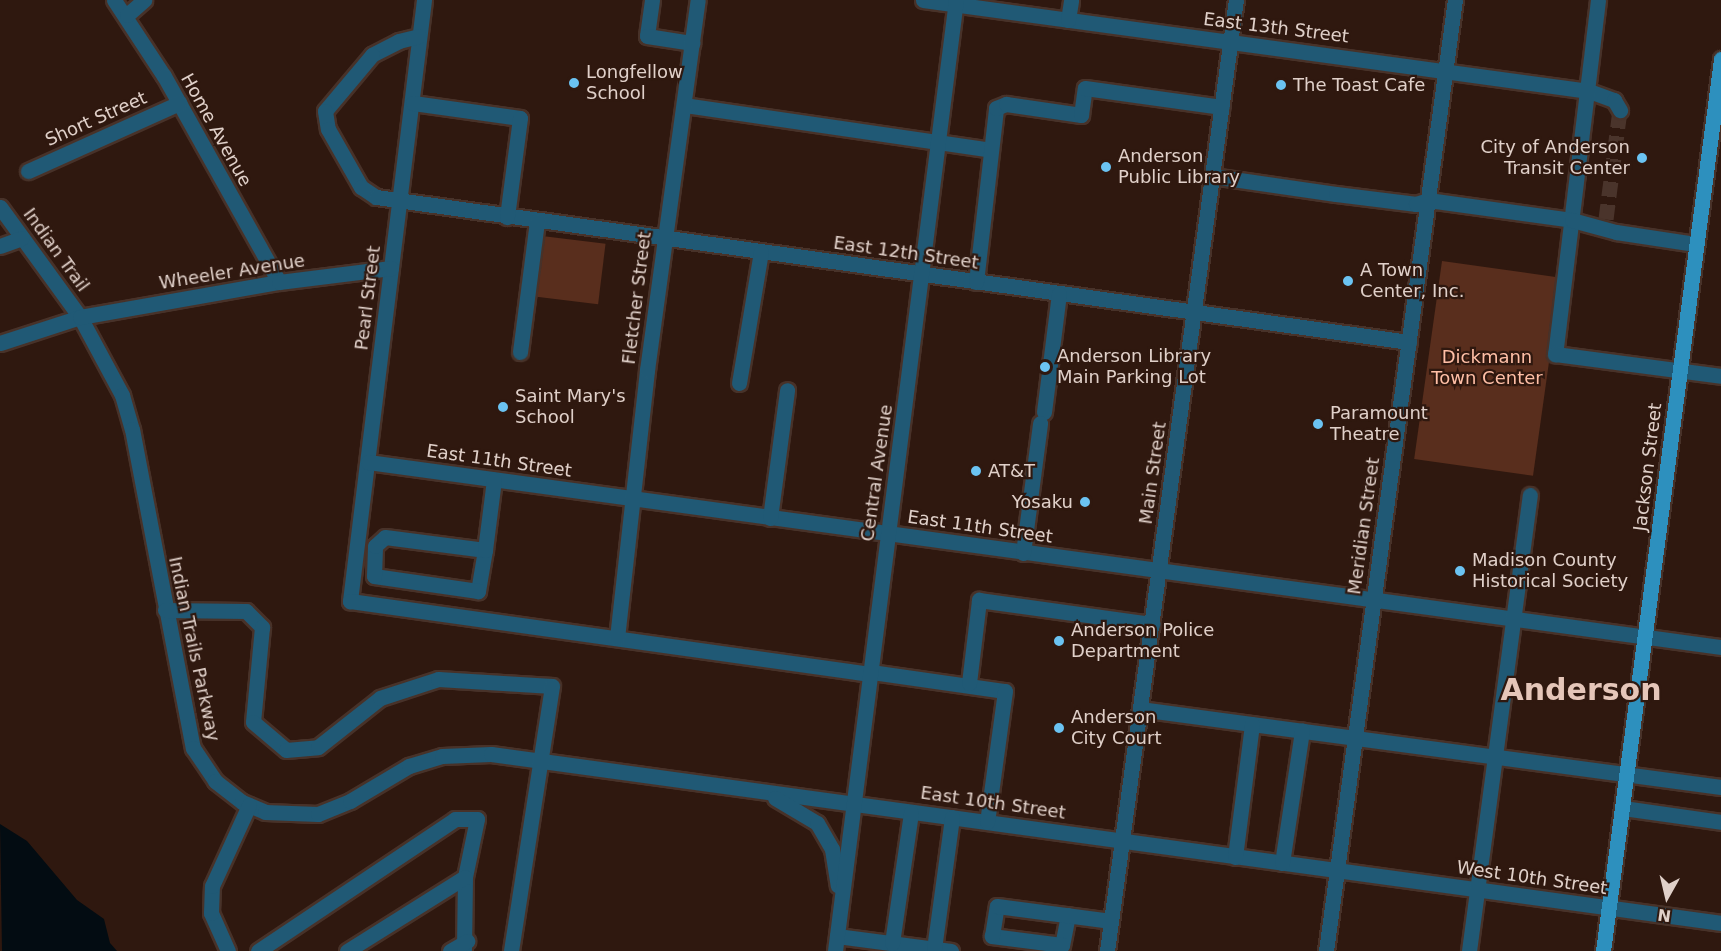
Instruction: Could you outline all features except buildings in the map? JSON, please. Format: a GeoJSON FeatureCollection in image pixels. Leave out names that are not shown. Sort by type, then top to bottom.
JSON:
{"type":"FeatureCollection","features":[{"type":"Feature","properties":{"kind":"main road","name":"Jackson Street"},"geometry":{"type":"LineString","coordinates":[[1603,951],[1647,638],[1695,244],[1718,102],[1721,59]]}},
{"type":"Feature","properties":{"kind":"street","name":"Home Avenue"},"geometry":{"type":"LineString","coordinates":[[114,0],[127,15],[179,103],[279,282]]}},
{"type":"Feature","properties":{"kind":"street"},"geometry":{"type":"LineString","coordinates":[[127,15],[144,0]]}},
{"type":"Feature","properties":{"kind":"street","name":"Pearl Street"},"geometry":{"type":"LineString","coordinates":[[424,0],[350,602],[616,638]]}},
{"type":"Feature","properties":{"kind":"street"},"geometry":{"type":"LineString","coordinates":[[652,0],[647,36],[692,43]]}},
{"type":"Feature","properties":{"kind":"street","name":"Fletcher Street"},"geometry":{"type":"LineString","coordinates":[[616,638],[664,239],[698,0]]}},
{"type":"Feature","properties":{"kind":"street","name":"East 13th Street"},"geometry":{"type":"LineString","coordinates":[[923,0],[956,2],[1068,20],[1446,69],[1588,91],[1614,100],[1620,110]]}},
{"type":"Feature","properties":{"kind":"street"},"geometry":{"type":"LineString","coordinates":[[1068,20],[1071,0]]}},
{"type":"Feature","properties":{"kind":"street","name":"Main Street"},"geometry":{"type":"LineString","coordinates":[[1107,951],[1236,0]]}},
{"type":"Feature","properties":{"kind":"street","name":"Meridian Street"},"geometry":{"type":"LineString","coordinates":[[1326,951],[1455,0]]}},
{"type":"Feature","properties":{"kind":"street"},"geometry":{"type":"LineString","coordinates":[[1598,0],[1586,76],[1588,91],[1555,354],[1721,376]]}},
{"type":"Feature","properties":{"kind":"street","name":"Central Avenue"},"geometry":{"type":"LineString","coordinates":[[836,944],[956,2]]}},
{"type":"Feature","properties":{"kind":"street","name":"East 12th Street"},"geometry":{"type":"LineString","coordinates":[[419,36],[399,40],[372,55],[325,111],[328,129],[367,194],[398,202],[1408,342]]}},
{"type":"Feature","properties":{"kind":"street"},"geometry":{"type":"LineString","coordinates":[[976,282],[996,108],[1006,104],[1081,115],[1085,88],[1222,107]]}},
{"type":"Feature","properties":{"kind":"street","name":"Short Street"},"geometry":{"type":"LineString","coordinates":[[28,171],[179,103]]}},
{"type":"Feature","properties":{"kind":"street"},"geometry":{"type":"LineString","coordinates":[[413,103],[520,118],[507,217]]}},
{"type":"Feature","properties":{"kind":"street"},"geometry":{"type":"LineString","coordinates":[[684,105],[991,150]]}},
{"type":"Feature","properties":{"kind":"street"},"geometry":{"type":"LineString","coordinates":[[1212,176],[1404,202],[1428,200],[1605,224],[1695,244]]}},
{"type":"Feature","properties":{"kind":"street","name":"Indian Trail"},"geometry":{"type":"LineString","coordinates":[[0,207],[80,317]]}},
{"type":"Feature","properties":{"kind":"street"},"geometry":{"type":"LineString","coordinates":[[520,352],[537,221]]}},
{"type":"Feature","properties":{"kind":"street"},"geometry":{"type":"LineString","coordinates":[[0,246],[22,238]]}},
{"type":"Feature","properties":{"kind":"street"},"geometry":{"type":"LineString","coordinates":[[739,383],[761,252]]}},
{"type":"Feature","properties":{"kind":"street","name":"Wheeler Avenue"},"geometry":{"type":"LineString","coordinates":[[0,343],[80,317],[279,282],[391,268]]}},
{"type":"Feature","properties":{"kind":"street"},"geometry":{"type":"LineString","coordinates":[[1023,553],[1059,294]]}},
{"type":"Feature","properties":{"kind":"street","name":"Indian Trails Parkway"},"geometry":{"type":"LineString","coordinates":[[80,317],[110,369],[132,429],[193,748],[215,781],[249,805],[289,815],[318,814],[350,801],[409,766],[442,756],[491,754],[644,775]]}},
{"type":"Feature","properties":{"kind":"street"},"geometry":{"type":"LineString","coordinates":[[770,519],[788,390]]}},
{"type":"Feature","properties":{"kind":"street","name":"East 11th Street"},"geometry":{"type":"LineString","coordinates":[[368,462],[770,519],[1721,647]]}},
{"type":"Feature","properties":{"kind":"street"},"geometry":{"type":"LineString","coordinates":[[485,550],[385,537],[375,546],[374,576],[478,591],[485,550],[494,480]]}},
{"type":"Feature","properties":{"kind":"street"},"geometry":{"type":"LineString","coordinates":[[1469,951],[1530,495]]}},
{"type":"Feature","properties":{"kind":"street"},"geometry":{"type":"LineString","coordinates":[[969,683],[979,600],[1152,624]]}},
{"type":"Feature","properties":{"kind":"street"},"geometry":{"type":"LineString","coordinates":[[165,610],[246,611],[262,627],[253,722],[286,750],[318,747],[380,698],[438,679],[552,686],[538,760],[511,951]]}},
{"type":"Feature","properties":{"kind":"street"},"geometry":{"type":"LineString","coordinates":[[616,638],[870,673],[969,683],[1005,691],[1006,698],[987,822]]}},
{"type":"Feature","properties":{"kind":"street"},"geometry":{"type":"LineString","coordinates":[[1140,709],[1721,788]]}},
{"type":"Feature","properties":{"kind":"street"},"geometry":{"type":"LineString","coordinates":[[1235,856],[1252,724]]}},
{"type":"Feature","properties":{"kind":"street"},"geometry":{"type":"LineString","coordinates":[[1282,863],[1302,731]]}},
{"type":"Feature","properties":{"kind":"street","name":"East 10th Street"},"geometry":{"type":"LineString","coordinates":[[644,775],[1337,871]]}},
{"type":"Feature","properties":{"kind":"street"},"geometry":{"type":"LineString","coordinates":[[741,788],[785,802],[817,823],[832,849],[840,910]]}},
{"type":"Feature","properties":{"kind":"street"},"geometry":{"type":"LineString","coordinates":[[228,951],[211,913],[212,886],[249,805]]}},
{"type":"Feature","properties":{"kind":"street"},"geometry":{"type":"LineString","coordinates":[[1623,808],[1721,822]]}},
{"type":"Feature","properties":{"kind":"street"},"geometry":{"type":"LineString","coordinates":[[892,943],[911,812]]}},
{"type":"Feature","properties":{"kind":"street"},"geometry":{"type":"LineString","coordinates":[[934,949],[952,817]]}},
{"type":"Feature","properties":{"kind":"street"},"geometry":{"type":"LineString","coordinates":[[258,951],[455,819],[477,819],[465,877],[465,946],[450,951]]}},
{"type":"Feature","properties":{"kind":"street","name":"West 10th Street"},"geometry":{"type":"LineString","coordinates":[[1337,871],[1721,923]]}},
{"type":"Feature","properties":{"kind":"street"},"geometry":{"type":"LineString","coordinates":[[347,951],[465,877]]}},
{"type":"Feature","properties":{"kind":"street"},"geometry":{"type":"LineString","coordinates":[[1068,915],[1062,945],[992,936],[998,906],[1068,915],[1111,921]]}},
{"type":"Feature","properties":{"kind":"street"},"geometry":{"type":"LineString","coordinates":[[836,944],[892,943],[951,951]]}},
{"type":"Feature","properties":{"kind":"green space"},"geometry":{"type":"Polygon","coordinates":[[[542,236],[606,244],[598,304],[535,297],[542,236]]]}},
{"type":"Feature","properties":{"kind":"green space","name":"Dickmann Town Center"},"geometry":{"type":"Polygon","coordinates":[[[1442,261],[1561,278],[1533,476],[1414,459],[1442,261]]]}},
{"type":"Feature","properties":{"kind":"shaded area"},"geometry":{"type":"Polygon","coordinates":[[[0,824],[27,841],[77,900],[104,919],[110,943],[117,951],[2,951],[0,824]]]}},
{"type":"Feature","properties":{"kind":"tunnel"},"geometry":{"type":"LineString","coordinates":[[1606,219],[1620,110]]}},
{"type":"Feature","properties":{"kind":"place","name":"Longfellow School"},"geometry":{"type":"Point","coordinates":[574,83]}},
{"type":"Feature","properties":{"kind":"place","name":"The Toast Cafe"},"geometry":{"type":"Point","coordinates":[1281,85]}},
{"type":"Feature","properties":{"kind":"place","name":"City of Anderson Transit Center"},"geometry":{"type":"Point","coordinates":[1642,158]}},
{"type":"Feature","properties":{"kind":"place","name":"Anderson Public Library"},"geometry":{"type":"Point","coordinates":[1106,167]}},
{"type":"Feature","properties":{"kind":"place","name":"A Town Center, Inc."},"geometry":{"type":"Point","coordinates":[1348,281]}},
{"type":"Feature","properties":{"kind":"place","name":"Anderson Library Main Parking Lot"},"geometry":{"type":"Point","coordinates":[1045,367]}},
{"type":"Feature","properties":{"kind":"place","name":"Saint Mary's School"},"geometry":{"type":"Point","coordinates":[503,407]}},
{"type":"Feature","properties":{"kind":"place","name":"Paramount Theatre"},"geometry":{"type":"Point","coordinates":[1318,424]}},
{"type":"Feature","properties":{"kind":"place","name":"AT&T"},"geometry":{"type":"Point","coordinates":[976,471]}},
{"type":"Feature","properties":{"kind":"place","name":"Yosaku"},"geometry":{"type":"Point","coordinates":[1085,502]}},
{"type":"Feature","properties":{"kind":"place","name":"Madison County Historical Society"},"geometry":{"type":"Point","coordinates":[1460,571]}},
{"type":"Feature","properties":{"kind":"place","name":"Anderson Police Department"},"geometry":{"type":"Point","coordinates":[1059,641]}},
{"type":"Feature","properties":{"kind":"place","name":"Anderson City Court"},"geometry":{"type":"Point","coordinates":[1059,728]}},
{"type":"Feature","properties":{"kind":"district","name":"Anderson"},"geometry":{"type":"Point","coordinates":[1581,690]}}]}
